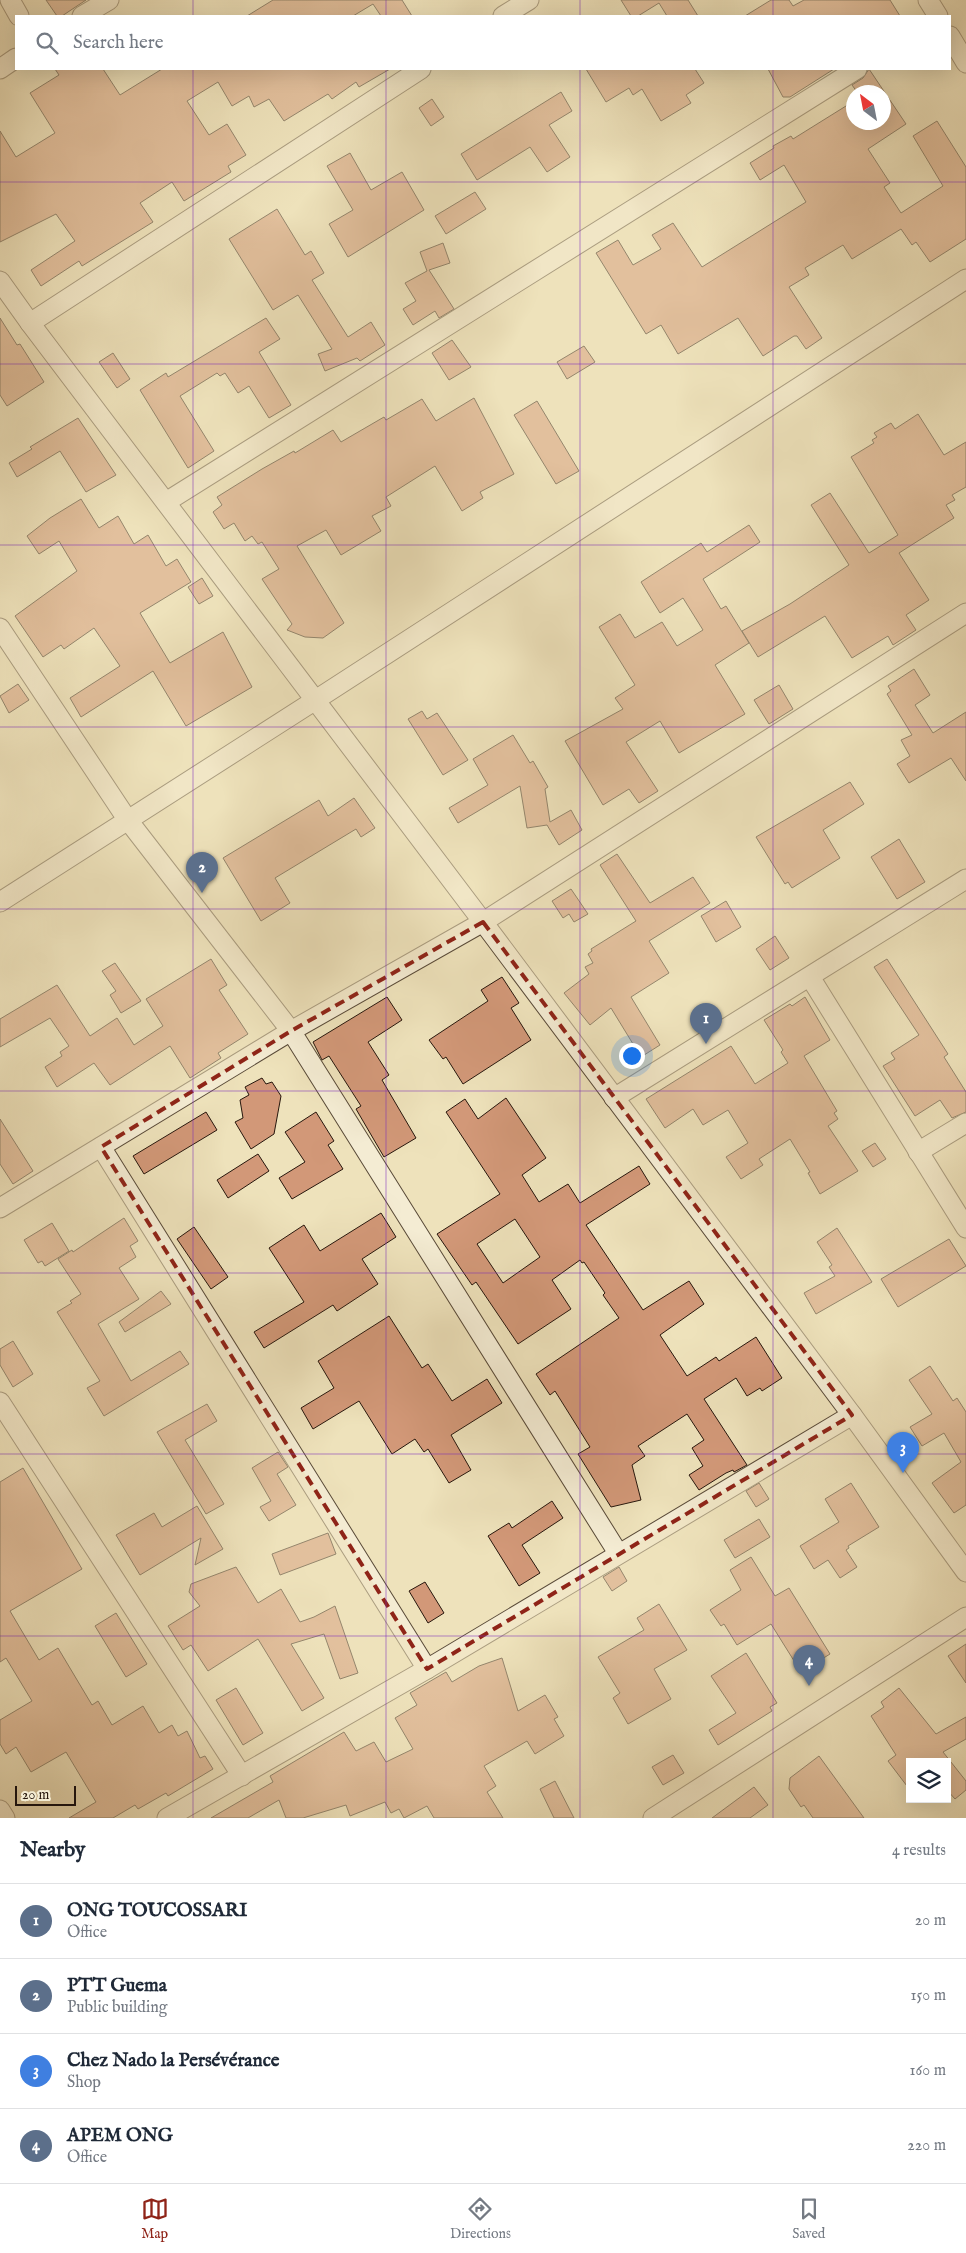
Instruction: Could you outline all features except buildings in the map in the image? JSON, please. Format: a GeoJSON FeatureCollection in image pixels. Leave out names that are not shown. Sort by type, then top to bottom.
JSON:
{"type":"FeatureCollection","features":[{"type":"Feature","properties":{"kind":"street"},"geometry":{"type":"LineString","coordinates":[[10,0],[18,15]]}},
{"type":"Feature","properties":{"kind":"street"},"geometry":{"type":"LineString","coordinates":[[84,15],[109,0]]}},
{"type":"Feature","properties":{"kind":"street"},"geometry":{"type":"LineString","coordinates":[[505,15],[528,0]]}},
{"type":"Feature","properties":{"kind":"street"},"geometry":{"type":"LineString","coordinates":[[928,0],[937,15]]}},
{"type":"Feature","properties":{"kind":"street"},"geometry":{"type":"LineString","coordinates":[[951,38],[966,63]]}},
{"type":"Feature","properties":{"kind":"street"},"geometry":{"type":"LineString","coordinates":[[0,69],[15,59]]}},
{"type":"Feature","properties":{"kind":"street"},"geometry":{"type":"LineString","coordinates":[[30,323],[419,70]]}},
{"type":"Feature","properties":{"kind":"street"},"geometry":{"type":"LineString","coordinates":[[166,502],[855,70]]}},
{"type":"Feature","properties":{"kind":"street"},"geometry":{"type":"LineString","coordinates":[[0,902],[966,279]]}},
{"type":"Feature","properties":{"kind":"street"},"geometry":{"type":"LineString","coordinates":[[0,281],[852,1415],[966,1572]]}},
{"type":"Feature","properties":{"kind":"street"},"geometry":{"type":"LineString","coordinates":[[0,1208],[291,1031],[483,922],[966,613]]}},
{"type":"Feature","properties":{"kind":"street"},"geometry":{"type":"LineString","coordinates":[[0,628],[127,819],[291,1031],[618,1553]]}},
{"type":"Feature","properties":{"kind":"street"},"geometry":{"type":"LineString","coordinates":[[614,1098],[966,879]]}},
{"type":"Feature","properties":{"kind":"street"},"geometry":{"type":"LineString","coordinates":[[810,977],[966,1228]]}},
{"type":"Feature","properties":{"kind":"street"},"geometry":{"type":"LineString","coordinates":[[918,1152],[966,1123]]}},
{"type":"Feature","properties":{"kind":"street"},"geometry":{"type":"LineString","coordinates":[[101,1147],[427,1669]]}},
{"type":"Feature","properties":{"kind":"street"},"geometry":{"type":"LineString","coordinates":[[0,1402],[242,1776]]}},
{"type":"Feature","properties":{"kind":"street"},"geometry":{"type":"LineString","coordinates":[[167,1818],[427,1669],[618,1553],[852,1415]]}},
{"type":"Feature","properties":{"kind":"street"},"geometry":{"type":"LineString","coordinates":[[665,1815],[966,1617]]}},
{"type":"Feature","properties":{"kind":"street"},"geometry":{"type":"LineString","coordinates":[[0,1810],[5,1818]]}},
{"type":"Feature","properties":{"kind":"highlighted area"},"geometry":{"type":"Polygon","coordinates":[[[483,922],[852,1415],[427,1669],[101,1147],[291,1031],[483,922]]]}},
{"type":"Feature","properties":{"kind":"place","name":"PTT Guema"},"geometry":{"type":"Point","coordinates":[202,893]}},
{"type":"Feature","properties":{"kind":"place","name":"ONG TOUCOSSARI"},"geometry":{"type":"Point","coordinates":[706,1044]}},
{"type":"Feature","properties":{"kind":"place","name":"Chez Nado la Persévérance"},"geometry":{"type":"Point","coordinates":[903,1473]}},
{"type":"Feature","properties":{"kind":"place","name":"APEM ONG"},"geometry":{"type":"Point","coordinates":[809,1686]}}]}
